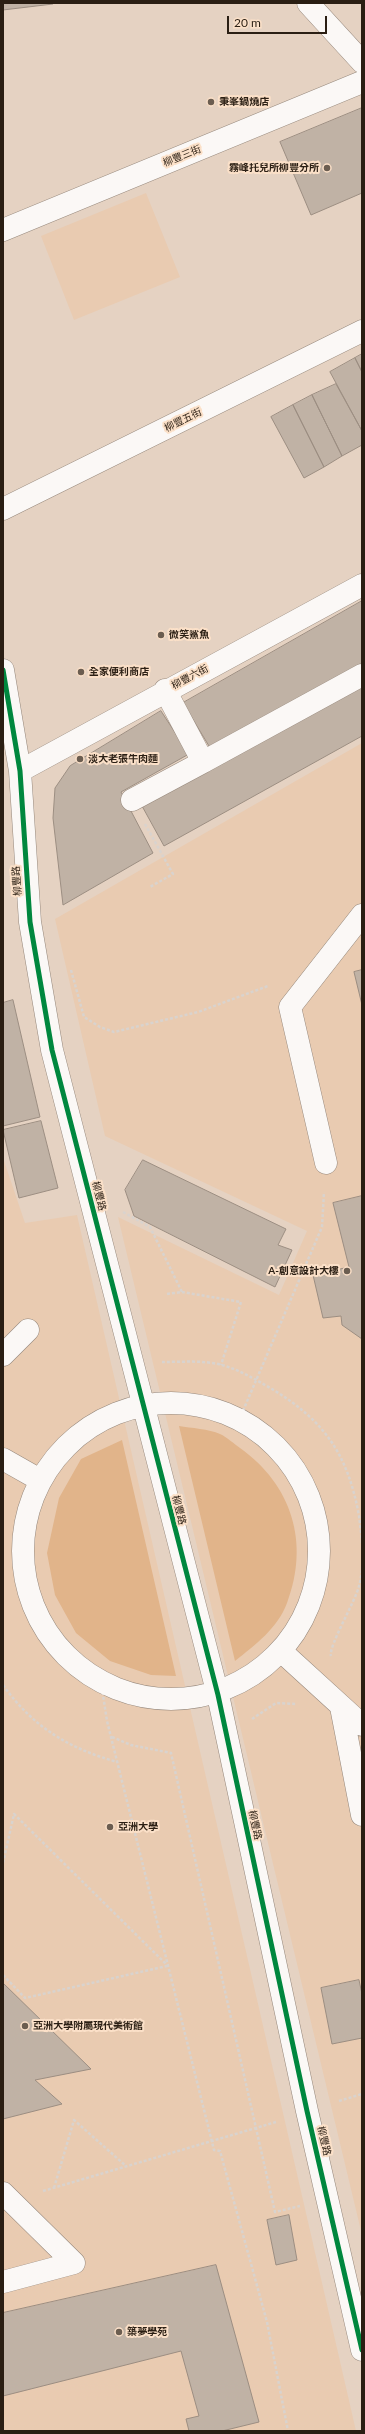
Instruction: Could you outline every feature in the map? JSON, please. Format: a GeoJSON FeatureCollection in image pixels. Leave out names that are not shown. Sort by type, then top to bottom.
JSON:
{"type":"FeatureCollection","features":[{"type":"Feature","properties":{"kind":"street"},"geometry":{"type":"LineString","coordinates":[[308,3],[362,62]]}},
{"type":"Feature","properties":{"kind":"street","name":"柳豐三街"},"geometry":{"type":"LineString","coordinates":[[3,230],[362,82]]}},
{"type":"Feature","properties":{"kind":"street","name":"柳豐五街"},"geometry":{"type":"LineString","coordinates":[[3,509],[362,331]]}},
{"type":"Feature","properties":{"kind":"street","name":"柳豐六街"},"geometry":{"type":"LineString","coordinates":[[20,771],[165,690],[362,584]]}},
{"type":"Feature","properties":{"kind":"street","name":"柳豐路"},"geometry":{"type":"LineString","coordinates":[[3,670],[20,771],[30,922],[52,1050],[218,1695],[362,2350]]}},
{"type":"Feature","properties":{"kind":"street"},"geometry":{"type":"LineString","coordinates":[[132,800],[362,675]]}},
{"type":"Feature","properties":{"kind":"street"},"geometry":{"type":"LineString","coordinates":[[165,690],[203,762]]}},
{"type":"Feature","properties":{"kind":"street"},"geometry":{"type":"LineString","coordinates":[[326,1163],[290,1007],[362,915]]}},
{"type":"Feature","properties":{"kind":"street"},"geometry":{"type":"LineString","coordinates":[[3,1355],[28,1330]]}},
{"type":"Feature","properties":{"kind":"street"},"geometry":{"type":"LineString","coordinates":[[172,1403],[201,1406],[239,1420],[254,1429],[276,1447],[295,1470],[308,1495],[317,1523],[320,1552],[316,1581],[308,1608],[295,1634],[281,1652],[256,1673],[218,1695],[182,1699],[154,1698],[126,1692],[101,1682],[79,1667],[60,1650],[44,1629],[33,1605],[25,1581],[22,1555],[23,1529],[30,1504],[40,1480],[59,1453],[83,1432],[112,1415],[143,1406],[172,1403]]}},
{"type":"Feature","properties":{"kind":"street"},"geometry":{"type":"LineString","coordinates":[[3,1459],[40,1480]]}},
{"type":"Feature","properties":{"kind":"street"},"geometry":{"type":"LineString","coordinates":[[281,1652],[340,1707],[362,1725]]}},
{"type":"Feature","properties":{"kind":"street"},"geometry":{"type":"LineString","coordinates":[[340,1707],[362,1815]]}},
{"type":"Feature","properties":{"kind":"street"},"geometry":{"type":"LineString","coordinates":[[3,2282],[74,2263],[7,2197]]}},
{"type":"Feature","properties":{"kind":"path"},"geometry":{"type":"LineString","coordinates":[[132,800],[173,874],[150,887]]}},
{"type":"Feature","properties":{"kind":"path"},"geometry":{"type":"LineString","coordinates":[[71,970],[84,1017],[100,1027],[114,1032],[198,1012],[270,985]]}},
{"type":"Feature","properties":{"kind":"path"},"geometry":{"type":"LineString","coordinates":[[239,1420],[322,1227],[326,1163]]}},
{"type":"Feature","properties":{"kind":"path"},"geometry":{"type":"LineString","coordinates":[[94,1216],[121,1210],[150,1228],[182,1292]]}},
{"type":"Feature","properties":{"kind":"path"},"geometry":{"type":"LineString","coordinates":[[167,1294],[182,1292],[241,1302],[221,1365]]}},
{"type":"Feature","properties":{"kind":"path"},"geometry":{"type":"LineString","coordinates":[[160,1362],[221,1365],[256,1380],[296,1404],[322,1427],[343,1460],[355,1494],[360,1528],[362,1559],[360,1586],[330,1653],[333,1660]]}},
{"type":"Feature","properties":{"kind":"path"},"geometry":{"type":"LineString","coordinates":[[101,1682],[111,1737],[214,2150],[220,2151],[267,2322],[288,2431]]}},
{"type":"Feature","properties":{"kind":"path"},"geometry":{"type":"LineString","coordinates":[[3,1685],[34,1722],[56,1736],[93,1755],[118,1762]]}},
{"type":"Feature","properties":{"kind":"path"},"geometry":{"type":"LineString","coordinates":[[226,1735],[276,1703],[300,1706]]}},
{"type":"Feature","properties":{"kind":"path"},"geometry":{"type":"LineString","coordinates":[[111,1737],[131,1745],[171,1753],[275,2212],[328,2200]]}},
{"type":"Feature","properties":{"kind":"path"},"geometry":{"type":"LineString","coordinates":[[3,1863],[14,1814],[167,1966]]}},
{"type":"Feature","properties":{"kind":"path"},"geometry":{"type":"LineString","coordinates":[[3,1975],[25,1998],[167,1966]]}},
{"type":"Feature","properties":{"kind":"path"},"geometry":{"type":"LineString","coordinates":[[339,2101],[362,2094]]}},
{"type":"Feature","properties":{"kind":"path"},"geometry":{"type":"LineString","coordinates":[[54,2188],[74,2120],[126,2166]]}},
{"type":"Feature","properties":{"kind":"path"},"geometry":{"type":"LineString","coordinates":[[7,2197],[54,2188],[276,2122]]}},
{"type":"Feature","properties":{"kind":"shaded area"},"geometry":{"type":"Polygon","coordinates":[[[146,193],[180,277],[74,320],[41,236],[146,193]]]}},
{"type":"Feature","properties":{"kind":"shaded area"},"geometry":{"type":"Polygon","coordinates":[[[362,743],[362,2235],[118,1217],[279,1295],[307,1231],[105,1136],[55,919],[362,743]]]}},
{"type":"Feature","properties":{"kind":"shaded area","name":"亞洲大學"},"geometry":{"type":"Polygon","coordinates":[[[3,1158],[25,1223],[77,1215],[356,2431],[3,2431],[3,1158]]]}},
{"type":"Feature","properties":{"kind":"shaded area"},"geometry":{"type":"Polygon","coordinates":[[[179,1426],[216,1432],[240,1448],[258,1463],[273,1479],[284,1497],[292,1517],[296,1537],[297,1559],[294,1581],[287,1603],[283,1612],[272,1628],[235,1661],[179,1426]]]}},
{"type":"Feature","properties":{"kind":"shaded area"},"geometry":{"type":"Polygon","coordinates":[[[122,1440],[176,1676],[151,1675],[110,1661],[76,1633],[55,1595],[47,1553],[59,1498],[81,1459],[122,1440]]]}},
{"type":"Feature","properties":{"kind":"building"},"geometry":{"type":"Polygon","coordinates":[[[3,3],[52,3],[53,4],[3,10],[3,3]]]}},
{"type":"Feature","properties":{"kind":"building","name":"霧峰托兒所柳豐分所"},"geometry":{"type":"Polygon","coordinates":[[[362,108],[362,193],[311,215],[280,142],[362,108]]]}},
{"type":"Feature","properties":{"kind":"building"},"geometry":{"type":"Polygon","coordinates":[[[362,354],[362,372],[355,358],[362,354]]]}},
{"type":"Feature","properties":{"kind":"building"},"geometry":{"type":"Polygon","coordinates":[[[355,358],[362,372],[362,431],[330,372],[355,358]]]}},
{"type":"Feature","properties":{"kind":"building"},"geometry":{"type":"Polygon","coordinates":[[[336,384],[362,431],[362,445],[342,456],[312,395],[336,384]]]}},
{"type":"Feature","properties":{"kind":"building"},"geometry":{"type":"Polygon","coordinates":[[[312,395],[342,456],[324,467],[293,405],[312,395]]]}},
{"type":"Feature","properties":{"kind":"building"},"geometry":{"type":"Polygon","coordinates":[[[293,405],[324,467],[304,478],[271,417],[293,405]]]}},
{"type":"Feature","properties":{"kind":"building"},"geometry":{"type":"Polygon","coordinates":[[[362,601],[362,669],[212,751],[183,703],[362,601]]]}},
{"type":"Feature","properties":{"kind":"building"},"geometry":{"type":"Polygon","coordinates":[[[362,681],[362,736],[164,846],[142,806],[362,681]]]}},
{"type":"Feature","properties":{"kind":"building"},"geometry":{"type":"Polygon","coordinates":[[[161,711],[189,754],[121,792],[153,853],[63,905],[53,818],[55,788],[70,766],[161,711]]]}},
{"type":"Feature","properties":{"kind":"building"},"geometry":{"type":"Polygon","coordinates":[[[362,970],[362,1005],[354,972],[362,970]]]}},
{"type":"Feature","properties":{"kind":"building"},"geometry":{"type":"Polygon","coordinates":[[[13,1000],[40,1117],[3,1126],[3,1003],[13,1000]]]}},
{"type":"Feature","properties":{"kind":"building"},"geometry":{"type":"Polygon","coordinates":[[[41,1121],[58,1188],[19,1198],[3,1130],[41,1121]]]}},
{"type":"Feature","properties":{"kind":"building"},"geometry":{"type":"Polygon","coordinates":[[[143,1160],[286,1229],[278,1245],[292,1250],[275,1287],[134,1216],[125,1190],[143,1160]]]}},
{"type":"Feature","properties":{"kind":"building","name":"A-創意設計大樓"},"geometry":{"type":"Polygon","coordinates":[[[362,1196],[362,1339],[342,1325],[341,1316],[323,1318],[313,1275],[349,1267],[333,1203],[362,1196]]]}},
{"type":"Feature","properties":{"kind":"building"},"geometry":{"type":"Polygon","coordinates":[[[359,1980],[362,1994],[362,2038],[332,2044],[321,1988],[359,1980]]]}},
{"type":"Feature","properties":{"kind":"building","name":"亞洲大學附屬現代美術館"},"geometry":{"type":"Polygon","coordinates":[[[3,1983],[91,2069],[35,2080],[62,2104],[3,2119],[3,1983]]]}},
{"type":"Feature","properties":{"kind":"building"},"geometry":{"type":"Polygon","coordinates":[[[289,2215],[297,2260],[276,2265],[267,2220],[289,2215]]]}},
{"type":"Feature","properties":{"kind":"building","name":"築夢學苑"},"geometry":{"type":"Polygon","coordinates":[[[216,2265],[259,2422],[222,2431],[189,2431],[186,2419],[199,2416],[181,2351],[3,2396],[3,2313],[216,2265]]]}},
{"type":"Feature","properties":{"kind":"cycle path"},"geometry":{"type":"LineString","coordinates":[[3,670],[20,771],[30,922],[52,1050],[218,1695],[307,2111],[362,2350]]}},
{"type":"Feature","properties":{"kind":"place","name":"秉峯鍋燒店"},"geometry":{"type":"Point","coordinates":[211,102]}},
{"type":"Feature","properties":{"kind":"place","name":"霧峰托兒所柳豐分所"},"geometry":{"type":"Point","coordinates":[327,168]}},
{"type":"Feature","properties":{"kind":"place","name":"微笑鯊魚"},"geometry":{"type":"Point","coordinates":[161,635]}},
{"type":"Feature","properties":{"kind":"place","name":"全家便利商店"},"geometry":{"type":"Point","coordinates":[81,672]}},
{"type":"Feature","properties":{"kind":"place","name":"淡大老張牛肉麵"},"geometry":{"type":"Point","coordinates":[80,759]}},
{"type":"Feature","properties":{"kind":"place","name":"A-創意設計大樓"},"geometry":{"type":"Point","coordinates":[347,1271]}},
{"type":"Feature","properties":{"kind":"place","name":"亞洲大學"},"geometry":{"type":"Point","coordinates":[110,1827]}},
{"type":"Feature","properties":{"kind":"place","name":"亞洲大學附屬現代美術館"},"geometry":{"type":"Point","coordinates":[25,2026]}},
{"type":"Feature","properties":{"kind":"place","name":"築夢學苑"},"geometry":{"type":"Point","coordinates":[119,2332]}}]}
